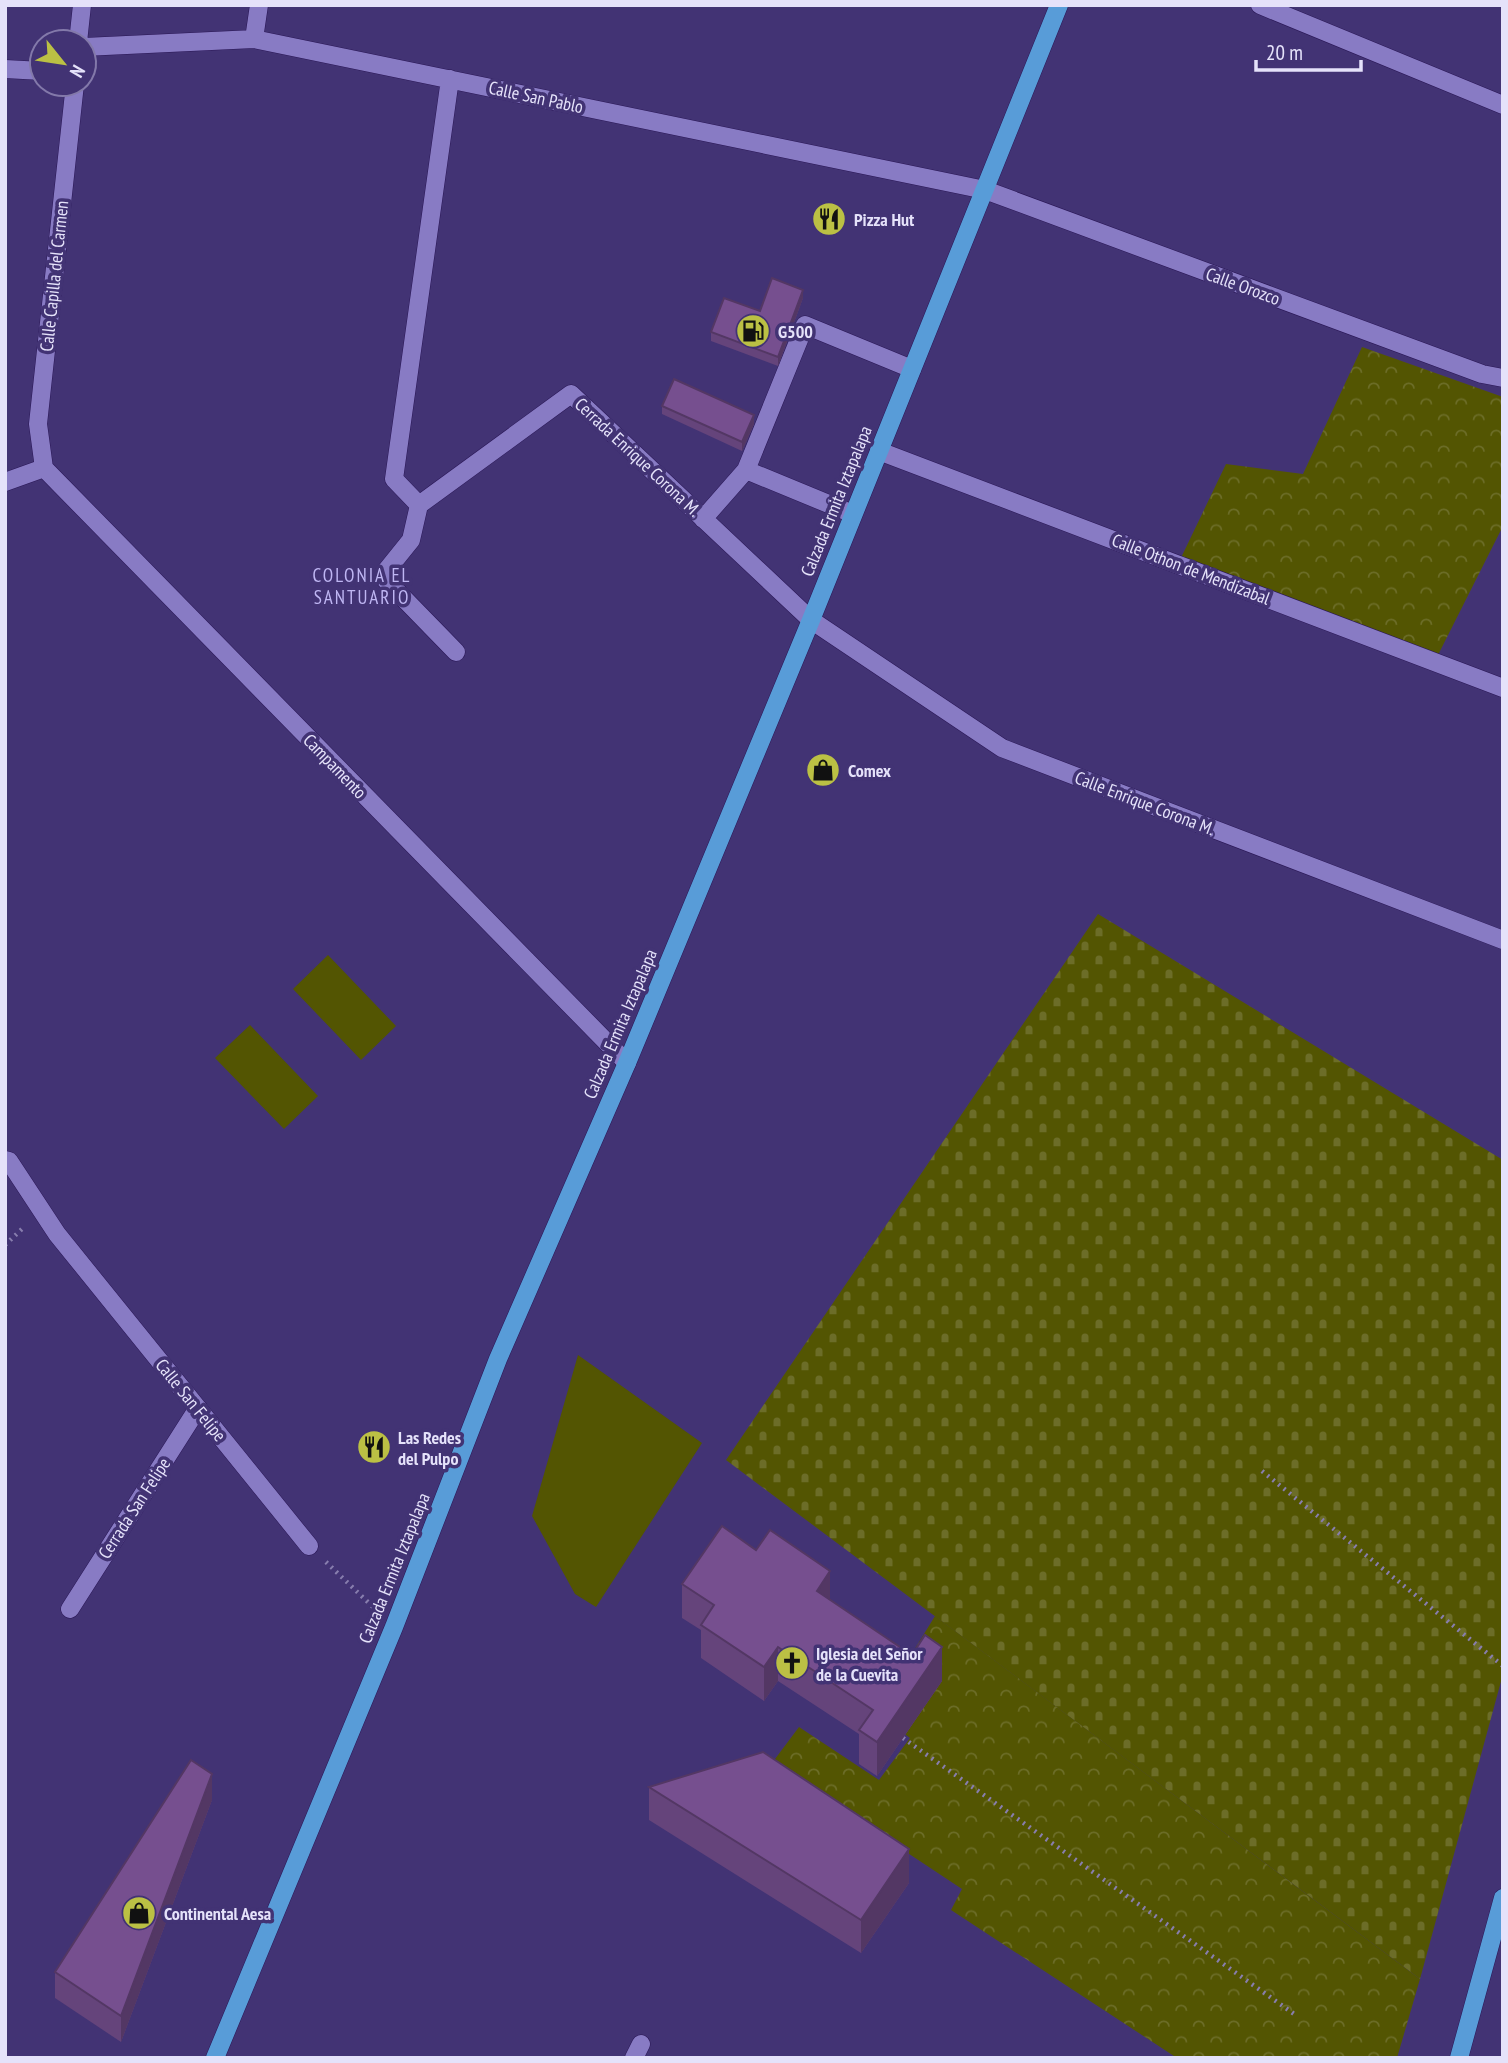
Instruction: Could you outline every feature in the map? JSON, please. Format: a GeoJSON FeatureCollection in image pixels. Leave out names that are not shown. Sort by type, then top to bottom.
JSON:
{"type":"FeatureCollection","features":[{"type":"Feature","properties":{"kind":"main road","name":"Calzada Ermita Iztapalapa"},"geometry":{"type":"LineString","coordinates":[[215,2058],[394,1627],[498,1359],[627,1063],[811,620],[1059,5]]}},
{"type":"Feature","properties":{"kind":"main road"},"geometry":{"type":"LineString","coordinates":[[1459,2058],[1503,1898]]}},
{"type":"Feature","properties":{"kind":"street"},"geometry":{"type":"LineString","coordinates":[[80,28],[82,5]]}},
{"type":"Feature","properties":{"kind":"street"},"geometry":{"type":"LineString","coordinates":[[254,39],[259,5]]}},
{"type":"Feature","properties":{"kind":"street"},"geometry":{"type":"LineString","coordinates":[[1260,5],[1503,104]]}},
{"type":"Feature","properties":{"kind":"street","name":"Calle San Pablo"},"geometry":{"type":"LineString","coordinates":[[98,46],[254,39],[985,190]]}},
{"type":"Feature","properties":{"kind":"street"},"geometry":{"type":"LineString","coordinates":[[5,69],[28,70]]}},
{"type":"Feature","properties":{"kind":"street"},"geometry":{"type":"LineString","coordinates":[[450,79],[394,479],[419,505],[411,540],[382,576],[456,652]]}},
{"type":"Feature","properties":{"kind":"street","name":"Calle Capilla del Carmen"},"geometry":{"type":"LineString","coordinates":[[44,468],[38,424],[73,98]]}},
{"type":"Feature","properties":{"kind":"street","name":"Calle Orozco"},"geometry":{"type":"LineString","coordinates":[[985,190],[1482,374],[1503,378]]}},
{"type":"Feature","properties":{"kind":"street"},"geometry":{"type":"LineString","coordinates":[[703,519],[746,470],[805,325],[912,369]]}},
{"type":"Feature","properties":{"kind":"street","name":"Cerrada Enrique Corona M."},"geometry":{"type":"LineString","coordinates":[[419,505],[571,394],[811,620]]}},
{"type":"Feature","properties":{"kind":"street","name":"Calle Othon de Mendizabal"},"geometry":{"type":"LineString","coordinates":[[879,450],[1503,688]]}},
{"type":"Feature","properties":{"kind":"street"},"geometry":{"type":"LineString","coordinates":[[5,482],[44,468]]}},
{"type":"Feature","properties":{"kind":"street","name":"Campamento"},"geometry":{"type":"LineString","coordinates":[[44,468],[627,1063]]}},
{"type":"Feature","properties":{"kind":"street"},"geometry":{"type":"LineString","coordinates":[[746,470],[853,514]]}},
{"type":"Feature","properties":{"kind":"street","name":"Calle Enrique Corona M."},"geometry":{"type":"LineString","coordinates":[[811,620],[1002,748],[1503,940]]}},
{"type":"Feature","properties":{"kind":"street","name":"Calle San Felipe"},"geometry":{"type":"LineString","coordinates":[[7,1162],[57,1234],[309,1546]]}},
{"type":"Feature","properties":{"kind":"street","name":"Cerrada San Felipe"},"geometry":{"type":"LineString","coordinates":[[70,1609],[198,1408]]}},
{"type":"Feature","properties":{"kind":"path"},"geometry":{"type":"LineString","coordinates":[[1262,1471],[1503,1666]]}},
{"type":"Feature","properties":{"kind":"path"},"geometry":{"type":"LineString","coordinates":[[309,1546],[394,1627]]}},
{"type":"Feature","properties":{"kind":"path"},"geometry":{"type":"LineString","coordinates":[[903,1738],[1297,2017]]}},
{"type":"Feature","properties":{"kind":"green space"},"geometry":{"type":"Polygon","coordinates":[[[1362,347],[1503,397],[1503,526],[1438,655],[1179,562],[1226,464],[1303,474],[1362,347]]]}},
{"type":"Feature","properties":{"kind":"green space"},"geometry":{"type":"Polygon","coordinates":[[[1098,914],[1503,1160],[1503,1674],[1420,1979],[726,1460],[1098,914]]]}},
{"type":"Feature","properties":{"kind":"green space"},"geometry":{"type":"Polygon","coordinates":[[[328,955],[396,1026],[361,1060],[293,989],[328,955]]]}},
{"type":"Feature","properties":{"kind":"green space"},"geometry":{"type":"Polygon","coordinates":[[[250,1025],[318,1096],[284,1129],[215,1058],[250,1025]]]}},
{"type":"Feature","properties":{"kind":"green space"},"geometry":{"type":"Polygon","coordinates":[[[578,1355],[702,1443],[596,1607],[575,1594],[532,1516],[578,1355]]]}},
{"type":"Feature","properties":{"kind":"green space"},"geometry":{"type":"Polygon","coordinates":[[[935,1616],[1420,1979],[1397,2058],[1177,2058],[951,1910],[962,1889],[772,1763],[799,1727],[879,1780],[910,1738],[893,1725],[908,1660],[935,1616]]]}},
{"type":"Feature","properties":{"kind":"building","name":"G500"},"geometry":{"type":"Polygon","coordinates":[[[772,278],[803,290],[778,357],[711,332],[724,298],[760,311],[772,278]]]}},
{"type":"Feature","properties":{"kind":"building"},"geometry":{"type":"Polygon","coordinates":[[[674,379],[754,415],[742,442],[662,406],[674,379]]]}},
{"type":"Feature","properties":{"kind":"building","name":"Iglesia del Señor de la Cuevita"},"geometry":{"type":"Polygon","coordinates":[[[722,1526],[756,1550],[770,1530],[830,1571],[817,1591],[912,1655],[925,1635],[942,1647],[877,1742],[859,1730],[873,1710],[778,1647],[764,1667],[701,1625],[714,1605],[682,1584],[722,1526]]]}},
{"type":"Feature","properties":{"kind":"building"},"geometry":{"type":"Polygon","coordinates":[[[763,1752],[909,1849],[861,1920],[649,1787],[763,1752]]]}},
{"type":"Feature","properties":{"kind":"building"},"geometry":{"type":"Polygon","coordinates":[[[191,1760],[212,1774],[121,2016],[55,1972],[191,1760]]]}},
{"type":"Feature","properties":{"kind":"place","name":"Pizza Hut"},"geometry":{"type":"Point","coordinates":[829,219]}},
{"type":"Feature","properties":{"kind":"place","name":"G500"},"geometry":{"type":"Point","coordinates":[753,331]}},
{"type":"Feature","properties":{"kind":"place","name":"Comex"},"geometry":{"type":"Point","coordinates":[823,770]}},
{"type":"Feature","properties":{"kind":"place","name":"Las Redes del Pulpo"},"geometry":{"type":"Point","coordinates":[374,1447]}},
{"type":"Feature","properties":{"kind":"place","name":"Iglesia del Señor de la Cuevita"},"geometry":{"type":"Point","coordinates":[792,1663]}},
{"type":"Feature","properties":{"kind":"place","name":"Continental Aesa"},"geometry":{"type":"Point","coordinates":[139,1913]}},
{"type":"Feature","properties":{"kind":"district","name":"COLONIA EL SANTUARIO"},"geometry":{"type":"Point","coordinates":[362,586]}}]}
